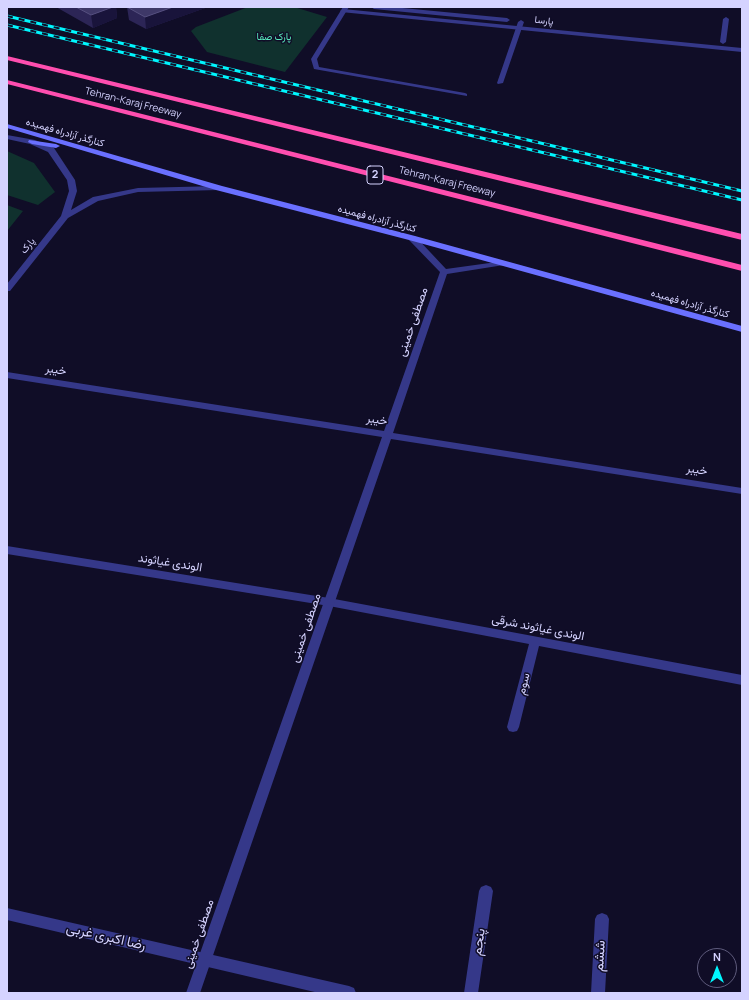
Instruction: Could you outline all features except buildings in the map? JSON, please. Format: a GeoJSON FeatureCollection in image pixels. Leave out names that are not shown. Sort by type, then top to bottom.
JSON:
{"type":"FeatureCollection","features":[{"type":"Feature","properties":{"kind":"highway","name":"Tehran-Karaj Freeway"},"geometry":{"type":"LineString","coordinates":[[7,58],[742,237]]}},
{"type":"Feature","properties":{"kind":"highway","name":"Tehran-Karaj Freeway"},"geometry":{"type":"LineString","coordinates":[[7,82],[742,268]]}},
{"type":"Feature","properties":{"kind":"main road","name":"کنارگذر آزادراه فهمیده"},"geometry":{"type":"LineString","coordinates":[[7,126],[219,188],[412,238],[742,329]]}},
{"type":"Feature","properties":{"kind":"main road"},"geometry":{"type":"LineString","coordinates":[[32,142],[95,152]]}},
{"type":"Feature","properties":{"kind":"street","name":"پارسا"},"geometry":{"type":"LineString","coordinates":[[374,7],[742,50]]}},
{"type":"Feature","properties":{"kind":"street","name":"پارسا"},"geometry":{"type":"LineString","coordinates":[[344,9],[742,44]]}},
{"type":"Feature","properties":{"kind":"street"},"geometry":{"type":"LineString","coordinates":[[344,9],[314,59],[316,68],[465,95]]}},
{"type":"Feature","properties":{"kind":"street"},"geometry":{"type":"LineString","coordinates":[[723,42],[726,19]]}},
{"type":"Feature","properties":{"kind":"street"},"geometry":{"type":"LineString","coordinates":[[500,83],[520,25]]}},
{"type":"Feature","properties":{"kind":"street"},"geometry":{"type":"LineString","coordinates":[[7,137],[32,142],[51,150],[71,180],[73,191],[65,216]]}},
{"type":"Feature","properties":{"kind":"street"},"geometry":{"type":"LineString","coordinates":[[65,216],[96,199],[138,190],[219,188]]}},
{"type":"Feature","properties":{"kind":"street","name":"پارک"},"geometry":{"type":"LineString","coordinates":[[7,289],[65,216]]}},
{"type":"Feature","properties":{"kind":"street"},"geometry":{"type":"LineString","coordinates":[[412,238],[444,272],[504,263]]}},
{"type":"Feature","properties":{"kind":"street","name":"مصطفی خمینی"},"geometry":{"type":"LineString","coordinates":[[193,993],[444,272]]}},
{"type":"Feature","properties":{"kind":"street","name":"خیبر"},"geometry":{"type":"LineString","coordinates":[[7,375],[742,491]]}},
{"type":"Feature","properties":{"kind":"street","name":"الوندی غیاثوند"},"geometry":{"type":"LineString","coordinates":[[7,550],[329,602]]}},
{"type":"Feature","properties":{"kind":"street","name":"الوندی غیاثوند شرقی"},"geometry":{"type":"LineString","coordinates":[[329,602],[742,680]]}},
{"type":"Feature","properties":{"kind":"street","name":"سوم"},"geometry":{"type":"LineString","coordinates":[[513,727],[535,641]]}},
{"type":"Feature","properties":{"kind":"street","name":"پنجم"},"geometry":{"type":"LineString","coordinates":[[471,993],[486,890]]}},
{"type":"Feature","properties":{"kind":"street","name":"رضا اکبری غربی"},"geometry":{"type":"LineString","coordinates":[[7,914],[349,993]]}},
{"type":"Feature","properties":{"kind":"street","name":"ششم"},"geometry":{"type":"LineString","coordinates":[[598,993],[602,919]]}},
{"type":"Feature","properties":{"kind":"green space","name":"پارک صفا"},"geometry":{"type":"Polygon","coordinates":[[[248,7],[294,7],[327,17],[285,72],[207,52],[191,31],[196,27],[248,7]]]}},
{"type":"Feature","properties":{"kind":"green space"},"geometry":{"type":"Polygon","coordinates":[[[7,151],[34,163],[55,192],[38,205],[7,195],[7,151]]]}},
{"type":"Feature","properties":{"kind":"green space"},"geometry":{"type":"Polygon","coordinates":[[[7,205],[23,211],[7,231],[7,205]]]}},
{"type":"Feature","properties":{"kind":"railway"},"geometry":{"type":"LineString","coordinates":[[7,16],[742,191]]}},
{"type":"Feature","properties":{"kind":"railway"},"geometry":{"type":"LineString","coordinates":[[7,25],[742,200]]}}]}
